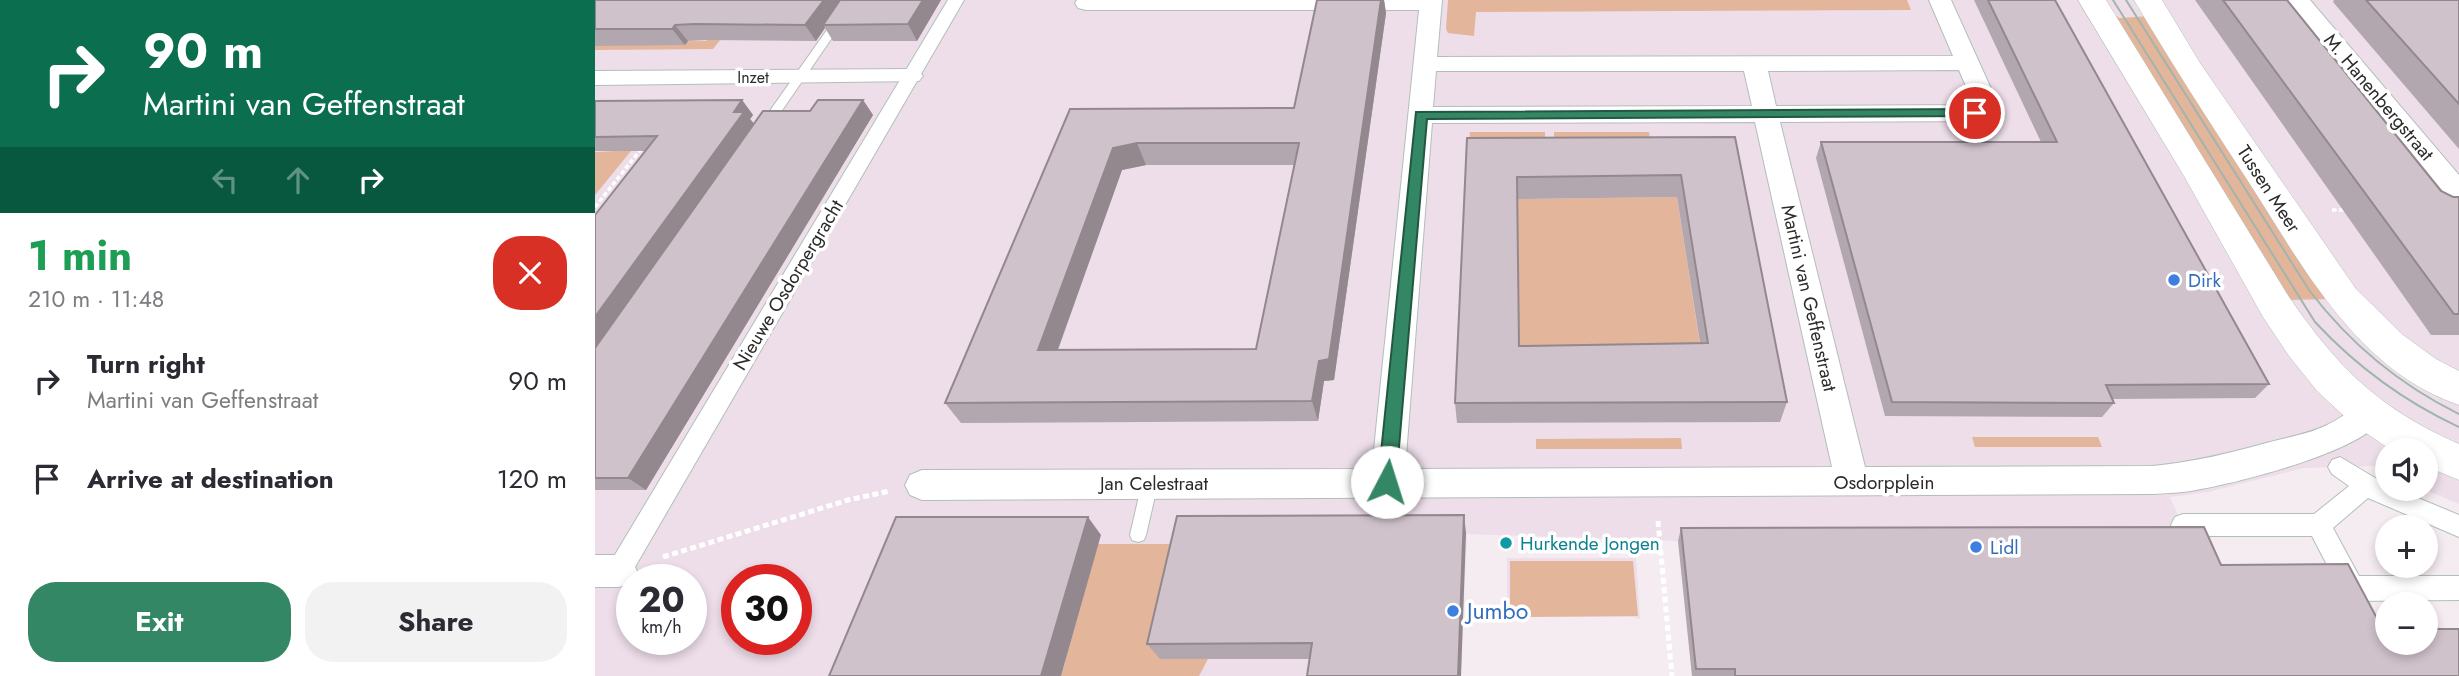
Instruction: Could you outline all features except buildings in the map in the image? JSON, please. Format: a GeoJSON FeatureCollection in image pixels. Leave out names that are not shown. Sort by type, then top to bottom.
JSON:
{"type":"FeatureCollection","features":[{"type":"Feature","properties":{"kind":"street","name":"Nieuwe Osdorpergracht"},"geometry":{"type":"LineString","coordinates":[[607,571],[956,0]]}},
{"type":"Feature","properties":{"kind":"street"},"geometry":{"type":"LineString","coordinates":[[1421,115],[1990,113],[1940,0]]}},
{"type":"Feature","properties":{"kind":"street"},"geometry":{"type":"LineString","coordinates":[[2092,0],[2231,228],[2285,323],[2325,376],[2369,415],[2405,438],[2459,463]]}},
{"type":"Feature","properties":{"kind":"street","name":"Tussen Meer"},"geometry":{"type":"LineString","coordinates":[[2148,0],[2187,65],[2343,299],[2364,322],[2410,360],[2459,389]]}},
{"type":"Feature","properties":{"kind":"street","name":"M. Hanenbergstraat"},"geometry":{"type":"LineString","coordinates":[[2298,0],[2459,193]]}},
{"type":"Feature","properties":{"kind":"street"},"geometry":{"type":"LineString","coordinates":[[1086,2],[1431,2],[1387,482]]}},
{"type":"Feature","properties":{"kind":"street","name":"Martini van Geffenstraat"},"geometry":{"type":"LineString","coordinates":[[1754,63],[1852,482]]}},
{"type":"Feature","properties":{"kind":"street"},"geometry":{"type":"LineString","coordinates":[[1425,64],[1968,63]]}},
{"type":"Feature","properties":{"kind":"street","name":"Inzet"},"geometry":{"type":"LineString","coordinates":[[595,78],[911,76]]}},
{"type":"Feature","properties":{"kind":"street","name":"Osdorpplein"},"geometry":{"type":"LineString","coordinates":[[1387,482],[2153,480],[2196,476],[2313,445],[2341,434],[2369,415]]}},
{"type":"Feature","properties":{"kind":"street"},"geometry":{"type":"LineString","coordinates":[[2340,467],[2367,485],[2416,510],[2459,526]]}},
{"type":"Feature","properties":{"kind":"street","name":"Jan Celestraat"},"geometry":{"type":"LineString","coordinates":[[922,485],[1387,482]]}},
{"type":"Feature","properties":{"kind":"street"},"geometry":{"type":"LineString","coordinates":[[2183,525],[2319,525],[2367,485]]}},
{"type":"Feature","properties":{"kind":"street"},"geometry":{"type":"LineString","coordinates":[[2319,525],[2358,598],[2459,588]]}},
{"type":"Feature","properties":{"kind":"lane"},"geometry":{"type":"LineString","coordinates":[[757,138],[853,0]]}},
{"type":"Feature","properties":{"kind":"lane"},"geometry":{"type":"LineString","coordinates":[[1137,535],[1150,483]]}},
{"type":"Feature","properties":{"kind":"path"},"geometry":{"type":"LineString","coordinates":[[595,204],[606,204]]}},
{"type":"Feature","properties":{"kind":"path"},"geometry":{"type":"LineString","coordinates":[[2332,210],[2357,209]]}},
{"type":"Feature","properties":{"kind":"path"},"geometry":{"type":"LineString","coordinates":[[607,571],[848,500],[922,485]]}},
{"type":"Feature","properties":{"kind":"path"},"geometry":{"type":"LineString","coordinates":[[1658,521],[1672,676]]}},
{"type":"Feature","properties":{"kind":"shaded area"},"geometry":{"type":"Polygon","coordinates":[[[752,0],[713,49],[595,50],[595,42],[706,41],[729,13],[752,0]]]}},
{"type":"Feature","properties":{"kind":"shaded area"},"geometry":{"type":"Polygon","coordinates":[[[1448,0],[1907,0],[1911,10],[1476,12],[1474,36],[1448,33],[1448,0]]]}},
{"type":"Feature","properties":{"kind":"shaded area"},"geometry":{"type":"Polygon","coordinates":[[[2107,16],[2152,16],[2333,299],[2280,300],[2107,16]]]}},
{"type":"Feature","properties":{"kind":"shaded area"},"geometry":{"type":"Polygon","coordinates":[[[667,107],[595,195],[595,152],[616,151],[644,117],[667,107]]]}},
{"type":"Feature","properties":{"kind":"shaded area"},"geometry":{"type":"Polygon","coordinates":[[[1470,132],[1545,132],[1545,140],[1469,140],[1470,132]]]}},
{"type":"Feature","properties":{"kind":"shaded area"},"geometry":{"type":"Polygon","coordinates":[[[1554,132],[1649,132],[1650,140],[1554,140],[1554,132]]]}},
{"type":"Feature","properties":{"kind":"shaded area"},"geometry":{"type":"Polygon","coordinates":[[[1677,197],[1703,364],[1519,366],[1517,199],[1677,197]]]}},
{"type":"Feature","properties":{"kind":"shaded area"},"geometry":{"type":"Polygon","coordinates":[[[1972,437],[2098,437],[2102,447],[1975,447],[1972,437]]]}},
{"type":"Feature","properties":{"kind":"shaded area"},"geometry":{"type":"Polygon","coordinates":[[[1681,438],[1682,449],[1536,449],[1536,439],[1681,438]]]}},
{"type":"Feature","properties":{"kind":"shaded area"},"geometry":{"type":"Polygon","coordinates":[[[2375,466],[2375,501],[2438,501],[2438,495],[2459,504],[2459,641],[2438,640],[2438,592],[2375,592],[2375,637],[2206,578],[2170,497],[2208,492],[2304,468],[2375,466]]]}},
{"type":"Feature","properties":{"kind":"shaded area"},"geometry":{"type":"Polygon","coordinates":[[[1467,534],[1678,541],[1692,676],[1461,676],[1467,534]],[[1507,558],[1507,620],[1513,617],[1640,619],[1636,558],[1507,558]]]}},
{"type":"Feature","properties":{"kind":"shaded area"},"geometry":{"type":"Polygon","coordinates":[[[1098,544],[1186,544],[1160,659],[1208,659],[1199,676],[1061,676],[1098,544]]]}},
{"type":"Feature","properties":{"kind":"shaded area"},"geometry":{"type":"Polygon","coordinates":[[[1510,561],[1633,561],[1638,616],[1510,616],[1510,561]]]}},
{"type":"Feature","properties":{"kind":"tram line"},"geometry":{"type":"LineString","coordinates":[[2113,0],[2315,322],[2347,354],[2382,382],[2459,427]]}},
{"type":"Feature","properties":{"kind":"tram line"},"geometry":{"type":"LineString","coordinates":[[2126,0],[2309,290],[2325,310],[2358,345],[2396,376],[2459,414]]}},
{"type":"Feature","properties":{"kind":"place","name":"Dirk"},"geometry":{"type":"Point","coordinates":[2174,280]}},
{"type":"Feature","properties":{"kind":"place","name":"Hurkende Jongen"},"geometry":{"type":"Point","coordinates":[1506,543]}},
{"type":"Feature","properties":{"kind":"place","name":"Lidl"},"geometry":{"type":"Point","coordinates":[1976,547]}},
{"type":"Feature","properties":{"kind":"place","name":"Jumbo"},"geometry":{"type":"Point","coordinates":[1453,611]}},
{"type":"Feature","properties":{"kind":"route"},"geometry":{"type":"LineString","coordinates":[[1387,482],[1421,115],[1975,113]]}}]}
